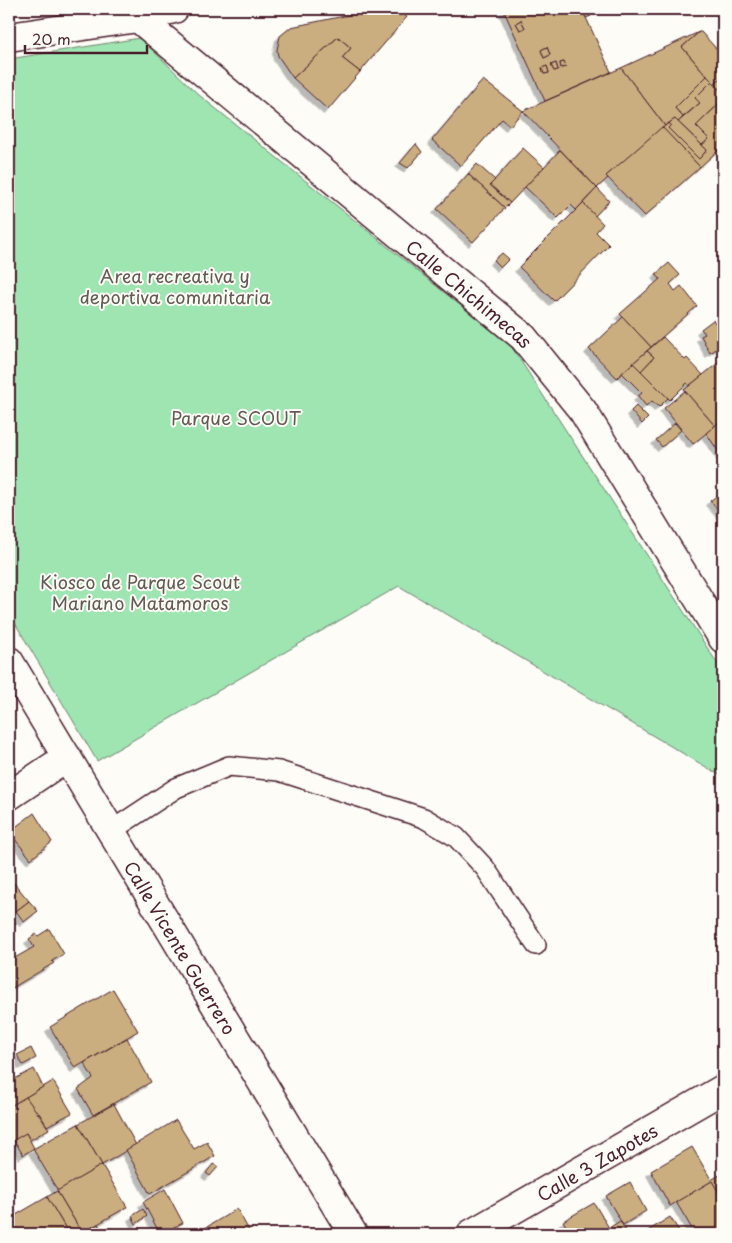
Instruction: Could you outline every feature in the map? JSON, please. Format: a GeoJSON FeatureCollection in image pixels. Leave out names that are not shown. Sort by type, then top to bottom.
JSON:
{"type":"FeatureCollection","features":[{"type":"Feature","properties":{"kind":"street"},"geometry":{"type":"LineString","coordinates":[[9,37],[138,18],[174,9]]}},
{"type":"Feature","properties":{"kind":"street","name":"Calle Chichimecas"},"geometry":{"type":"LineString","coordinates":[[138,18],[523,338],[583,411],[723,639]]}},
{"type":"Feature","properties":{"kind":"street","name":"Calle Vicente Guerrero"},"geometry":{"type":"LineString","coordinates":[[9,661],[353,1234]]}},
{"type":"Feature","properties":{"kind":"street"},"geometry":{"type":"LineString","coordinates":[[9,796],[67,757]]}},
{"type":"Feature","properties":{"kind":"street","name":"Calle 3 Zapotes"},"geometry":{"type":"LineString","coordinates":[[471,1234],[723,1089]]}},
{"type":"Feature","properties":{"kind":"lane"},"geometry":{"type":"LineString","coordinates":[[111,831],[176,788],[228,766],[279,771],[424,818],[456,837],[485,868],[536,945]]}},
{"type":"Feature","properties":{"kind":"green space","name":"Parque SCOUT"},"geometry":{"type":"Polygon","coordinates":[[[140,38],[199,95],[511,346],[723,672],[723,777],[399,586],[97,761],[9,613],[9,59],[140,38]]]}},
{"type":"Feature","properties":{"kind":"building"},"geometry":{"type":"Polygon","coordinates":[[[378,9],[395,9],[407,17],[360,72],[342,58],[351,48],[338,37],[293,78],[278,56],[277,50],[280,36],[291,27],[378,9]]]}},
{"type":"Feature","properties":{"kind":"building"},"geometry":{"type":"Polygon","coordinates":[[[503,9],[582,9],[611,72],[545,101],[503,9]],[[521,20],[516,23],[520,30],[525,28],[521,20]],[[547,47],[541,50],[544,58],[550,55],[547,47]],[[564,62],[560,63],[561,68],[566,67],[564,62]],[[556,63],[551,65],[554,71],[558,70],[556,63]],[[547,66],[542,68],[544,74],[549,73],[547,66]]]}},
{"type":"Feature","properties":{"kind":"building"},"geometry":{"type":"Polygon","coordinates":[[[582,9],[588,9],[591,16],[586,18],[582,9]]]}},
{"type":"Feature","properties":{"kind":"building"},"geometry":{"type":"Polygon","coordinates":[[[521,20],[525,28],[520,30],[516,23],[521,20]]]}},
{"type":"Feature","properties":{"kind":"building"},"geometry":{"type":"Polygon","coordinates":[[[699,32],[723,56],[723,76],[714,84],[682,47],[699,32]]]}},
{"type":"Feature","properties":{"kind":"building"},"geometry":{"type":"Polygon","coordinates":[[[699,32],[682,47],[707,76],[675,108],[683,117],[678,122],[675,119],[665,126],[621,68],[699,32]]]}},
{"type":"Feature","properties":{"kind":"building"},"geometry":{"type":"Polygon","coordinates":[[[338,37],[351,48],[342,58],[360,72],[328,110],[293,78],[338,37]]]}},
{"type":"Feature","properties":{"kind":"building"},"geometry":{"type":"Polygon","coordinates":[[[547,47],[550,55],[544,58],[541,50],[547,47]]]}},
{"type":"Feature","properties":{"kind":"building"},"geometry":{"type":"Polygon","coordinates":[[[564,62],[566,67],[561,68],[560,63],[564,62]]]}},
{"type":"Feature","properties":{"kind":"building"},"geometry":{"type":"Polygon","coordinates":[[[556,63],[558,70],[554,71],[551,65],[556,63]]]}},
{"type":"Feature","properties":{"kind":"building"},"geometry":{"type":"Polygon","coordinates":[[[547,66],[549,73],[544,74],[542,68],[547,66]]]}},
{"type":"Feature","properties":{"kind":"building"},"geometry":{"type":"Polygon","coordinates":[[[621,68],[665,126],[606,176],[608,178],[597,188],[523,111],[621,68]]]}},
{"type":"Feature","properties":{"kind":"building"},"geometry":{"type":"Polygon","coordinates":[[[707,76],[712,81],[695,98],[700,103],[683,117],[675,108],[707,76]]]}},
{"type":"Feature","properties":{"kind":"building"},"geometry":{"type":"Polygon","coordinates":[[[723,76],[723,93],[714,84],[723,76]]]}},
{"type":"Feature","properties":{"kind":"building"},"geometry":{"type":"Polygon","coordinates":[[[483,80],[523,111],[510,126],[502,119],[461,166],[432,140],[483,80]]]}},
{"type":"Feature","properties":{"kind":"building"},"geometry":{"type":"Polygon","coordinates":[[[712,81],[723,93],[723,100],[696,126],[709,139],[702,145],[678,122],[700,103],[695,98],[712,81]]]}},
{"type":"Feature","properties":{"kind":"building"},"geometry":{"type":"Polygon","coordinates":[[[723,100],[723,146],[700,167],[662,128],[669,123],[671,125],[668,128],[699,159],[707,150],[702,145],[709,139],[696,126],[723,100]]]}},
{"type":"Feature","properties":{"kind":"building"},"geometry":{"type":"Polygon","coordinates":[[[675,119],[707,150],[699,159],[668,128],[671,125],[669,123],[675,119]]]}},
{"type":"Feature","properties":{"kind":"building"},"geometry":{"type":"Polygon","coordinates":[[[662,127],[700,167],[645,216],[606,176],[662,127]]]}},
{"type":"Feature","properties":{"kind":"building"},"geometry":{"type":"Polygon","coordinates":[[[416,144],[422,152],[408,168],[400,163],[416,144]]]}},
{"type":"Feature","properties":{"kind":"building"},"geometry":{"type":"Polygon","coordinates":[[[523,148],[544,167],[510,203],[490,185],[523,148]]]}},
{"type":"Feature","properties":{"kind":"building"},"geometry":{"type":"Polygon","coordinates":[[[560,150],[597,188],[576,210],[571,205],[558,218],[525,187],[560,150]]]}},
{"type":"Feature","properties":{"kind":"building"},"geometry":{"type":"Polygon","coordinates":[[[477,164],[495,180],[490,185],[510,203],[505,208],[468,174],[477,164]]]}},
{"type":"Feature","properties":{"kind":"building"},"geometry":{"type":"Polygon","coordinates":[[[468,174],[505,208],[473,242],[437,209],[468,174]]]}},
{"type":"Feature","properties":{"kind":"building"},"geometry":{"type":"Polygon","coordinates":[[[597,188],[609,201],[595,216],[583,203],[597,188]]]}},
{"type":"Feature","properties":{"kind":"building"},"geometry":{"type":"Polygon","coordinates":[[[583,203],[603,224],[596,232],[609,245],[554,301],[519,267],[583,203]]]}},
{"type":"Feature","properties":{"kind":"building"},"geometry":{"type":"Polygon","coordinates":[[[502,253],[509,259],[501,267],[494,260],[502,253]]]}},
{"type":"Feature","properties":{"kind":"building"},"geometry":{"type":"Polygon","coordinates":[[[669,263],[680,275],[670,284],[675,291],[681,286],[697,306],[651,347],[620,314],[660,279],[656,274],[669,263]]]}},
{"type":"Feature","properties":{"kind":"building"},"geometry":{"type":"Polygon","coordinates":[[[623,317],[651,347],[617,378],[589,349],[623,317]]]}},
{"type":"Feature","properties":{"kind":"building"},"geometry":{"type":"Polygon","coordinates":[[[713,320],[717,325],[721,323],[723,326],[723,345],[710,353],[701,336],[705,334],[701,329],[713,320]]]}},
{"type":"Feature","properties":{"kind":"building"},"geometry":{"type":"Polygon","coordinates":[[[663,337],[685,360],[687,358],[703,375],[689,386],[687,383],[670,400],[641,371],[654,357],[647,351],[663,337]]]}},
{"type":"Feature","properties":{"kind":"building"},"geometry":{"type":"Polygon","coordinates":[[[647,351],[654,357],[641,371],[633,363],[647,351]]]}},
{"type":"Feature","properties":{"kind":"building"},"geometry":{"type":"Polygon","coordinates":[[[723,359],[723,419],[715,426],[684,390],[723,359]]]}},
{"type":"Feature","properties":{"kind":"building"},"geometry":{"type":"Polygon","coordinates":[[[633,363],[668,398],[659,407],[652,401],[646,406],[638,396],[642,393],[622,373],[633,363]]]}},
{"type":"Feature","properties":{"kind":"building"},"geometry":{"type":"Polygon","coordinates":[[[685,391],[715,426],[693,444],[664,408],[685,391]]]}},
{"type":"Feature","properties":{"kind":"building"},"geometry":{"type":"Polygon","coordinates":[[[636,406],[648,418],[642,424],[631,411],[636,406]]]}},
{"type":"Feature","properties":{"kind":"building"},"geometry":{"type":"Polygon","coordinates":[[[723,419],[723,458],[706,433],[723,419]]]}},
{"type":"Feature","properties":{"kind":"building"},"geometry":{"type":"Polygon","coordinates":[[[675,423],[681,430],[662,447],[656,440],[675,423]]]}},
{"type":"Feature","properties":{"kind":"building"},"geometry":{"type":"Polygon","coordinates":[[[723,491],[723,515],[710,501],[723,491]]]}},
{"type":"Feature","properties":{"kind":"building"},"geometry":{"type":"Polygon","coordinates":[[[34,813],[52,842],[31,859],[9,832],[34,813]]]}},
{"type":"Feature","properties":{"kind":"building"},"geometry":{"type":"Polygon","coordinates":[[[9,877],[29,901],[16,911],[11,906],[9,907],[9,877]]]}},
{"type":"Feature","properties":{"kind":"building"},"geometry":{"type":"Polygon","coordinates":[[[29,901],[38,911],[24,922],[16,911],[29,901]]]}},
{"type":"Feature","properties":{"kind":"building"},"geometry":{"type":"Polygon","coordinates":[[[9,915],[16,923],[9,930],[9,915]]]}},
{"type":"Feature","properties":{"kind":"building"},"geometry":{"type":"Polygon","coordinates":[[[49,929],[64,954],[52,961],[54,963],[9,990],[9,952],[13,959],[34,947],[29,939],[49,929]]]}},
{"type":"Feature","properties":{"kind":"building"},"geometry":{"type":"Polygon","coordinates":[[[113,989],[138,1031],[75,1068],[50,1027],[113,989]]]}},
{"type":"Feature","properties":{"kind":"building"},"geometry":{"type":"Polygon","coordinates":[[[9,1036],[15,1047],[9,1050],[9,1036]]]}},
{"type":"Feature","properties":{"kind":"building"},"geometry":{"type":"Polygon","coordinates":[[[127,1038],[151,1082],[93,1115],[78,1089],[93,1078],[84,1063],[127,1038]]]}},
{"type":"Feature","properties":{"kind":"building"},"geometry":{"type":"Polygon","coordinates":[[[31,1048],[36,1058],[23,1065],[17,1055],[31,1048]]]}},
{"type":"Feature","properties":{"kind":"building"},"geometry":{"type":"Polygon","coordinates":[[[34,1069],[43,1087],[9,1107],[9,1078],[11,1081],[34,1069]]]}},
{"type":"Feature","properties":{"kind":"building"},"geometry":{"type":"Polygon","coordinates":[[[53,1081],[72,1113],[47,1126],[26,1097],[53,1081]]]}},
{"type":"Feature","properties":{"kind":"building"},"geometry":{"type":"Polygon","coordinates":[[[26,1097],[49,1129],[30,1140],[26,1133],[9,1146],[9,1107],[26,1097]]]}},
{"type":"Feature","properties":{"kind":"building"},"geometry":{"type":"Polygon","coordinates":[[[114,1104],[136,1145],[102,1165],[78,1124],[114,1104]]]}},
{"type":"Feature","properties":{"kind":"building"},"geometry":{"type":"Polygon","coordinates":[[[176,1120],[194,1149],[207,1142],[215,1156],[150,1194],[126,1150],[176,1120]]]}},
{"type":"Feature","properties":{"kind":"building"},"geometry":{"type":"Polygon","coordinates":[[[78,1124],[102,1165],[58,1191],[33,1149],[78,1124]]]}},
{"type":"Feature","properties":{"kind":"building"},"geometry":{"type":"Polygon","coordinates":[[[26,1133],[34,1148],[23,1155],[14,1140],[26,1133]]]}},
{"type":"Feature","properties":{"kind":"building"},"geometry":{"type":"Polygon","coordinates":[[[692,1147],[712,1181],[670,1206],[651,1171],[692,1147]]]}},
{"type":"Feature","properties":{"kind":"building"},"geometry":{"type":"Polygon","coordinates":[[[9,1163],[13,1170],[9,1173],[9,1163]]]}},
{"type":"Feature","properties":{"kind":"building"},"geometry":{"type":"Polygon","coordinates":[[[213,1164],[218,1167],[210,1176],[206,1173],[213,1164]]]}},
{"type":"Feature","properties":{"kind":"building"},"geometry":{"type":"Polygon","coordinates":[[[102,1165],[127,1207],[82,1233],[57,1191],[102,1165]]]}},
{"type":"Feature","properties":{"kind":"building"},"geometry":{"type":"Polygon","coordinates":[[[723,1173],[723,1200],[711,1180],[723,1173]]]}},
{"type":"Feature","properties":{"kind":"building"},"geometry":{"type":"Polygon","coordinates":[[[712,1181],[723,1200],[723,1234],[695,1234],[676,1202],[712,1181]]]}},
{"type":"Feature","properties":{"kind":"building"},"geometry":{"type":"Polygon","coordinates":[[[630,1182],[646,1211],[623,1225],[606,1196],[630,1182]]]}},
{"type":"Feature","properties":{"kind":"building"},"geometry":{"type":"Polygon","coordinates":[[[165,1189],[183,1223],[160,1234],[143,1202],[165,1189]]]}},
{"type":"Feature","properties":{"kind":"building"},"geometry":{"type":"Polygon","coordinates":[[[57,1191],[82,1233],[69,1234],[47,1197],[57,1191]]]}},
{"type":"Feature","properties":{"kind":"building"},"geometry":{"type":"Polygon","coordinates":[[[47,1197],[69,1234],[9,1234],[9,1219],[47,1197]]]}},
{"type":"Feature","properties":{"kind":"building"},"geometry":{"type":"Polygon","coordinates":[[[594,1203],[609,1228],[620,1221],[628,1234],[571,1234],[563,1221],[594,1203]]]}},
{"type":"Feature","properties":{"kind":"building"},"geometry":{"type":"Polygon","coordinates":[[[143,1209],[147,1216],[136,1224],[132,1216],[143,1209]]]}},
{"type":"Feature","properties":{"kind":"building"},"geometry":{"type":"Polygon","coordinates":[[[237,1209],[251,1234],[195,1234],[237,1209]]]}},
{"type":"Feature","properties":{"kind":"building"},"geometry":{"type":"Polygon","coordinates":[[[670,1217],[681,1234],[643,1234],[670,1217]]]}},
{"type":"Feature","properties":{"kind":"building"},"geometry":{"type":"Polygon","coordinates":[[[98,1224],[103,1233],[110,1229],[112,1234],[80,1234],[98,1224]]]}},
{"type":"Feature","properties":{"kind":"building"},"geometry":{"type":"Polygon","coordinates":[[[139,1228],[142,1234],[128,1234],[139,1228]]]}},
{"type":"Feature","properties":{"kind":"park label","name":"Area recreativa y deportiva comunitaria"},"geometry":{"type":"Point","coordinates":[175,285]}},
{"type":"Feature","properties":{"kind":"park label","name":"Kiosco de Parque Scout Mariano Matamoros"},"geometry":{"type":"Point","coordinates":[140,591]}}]}
